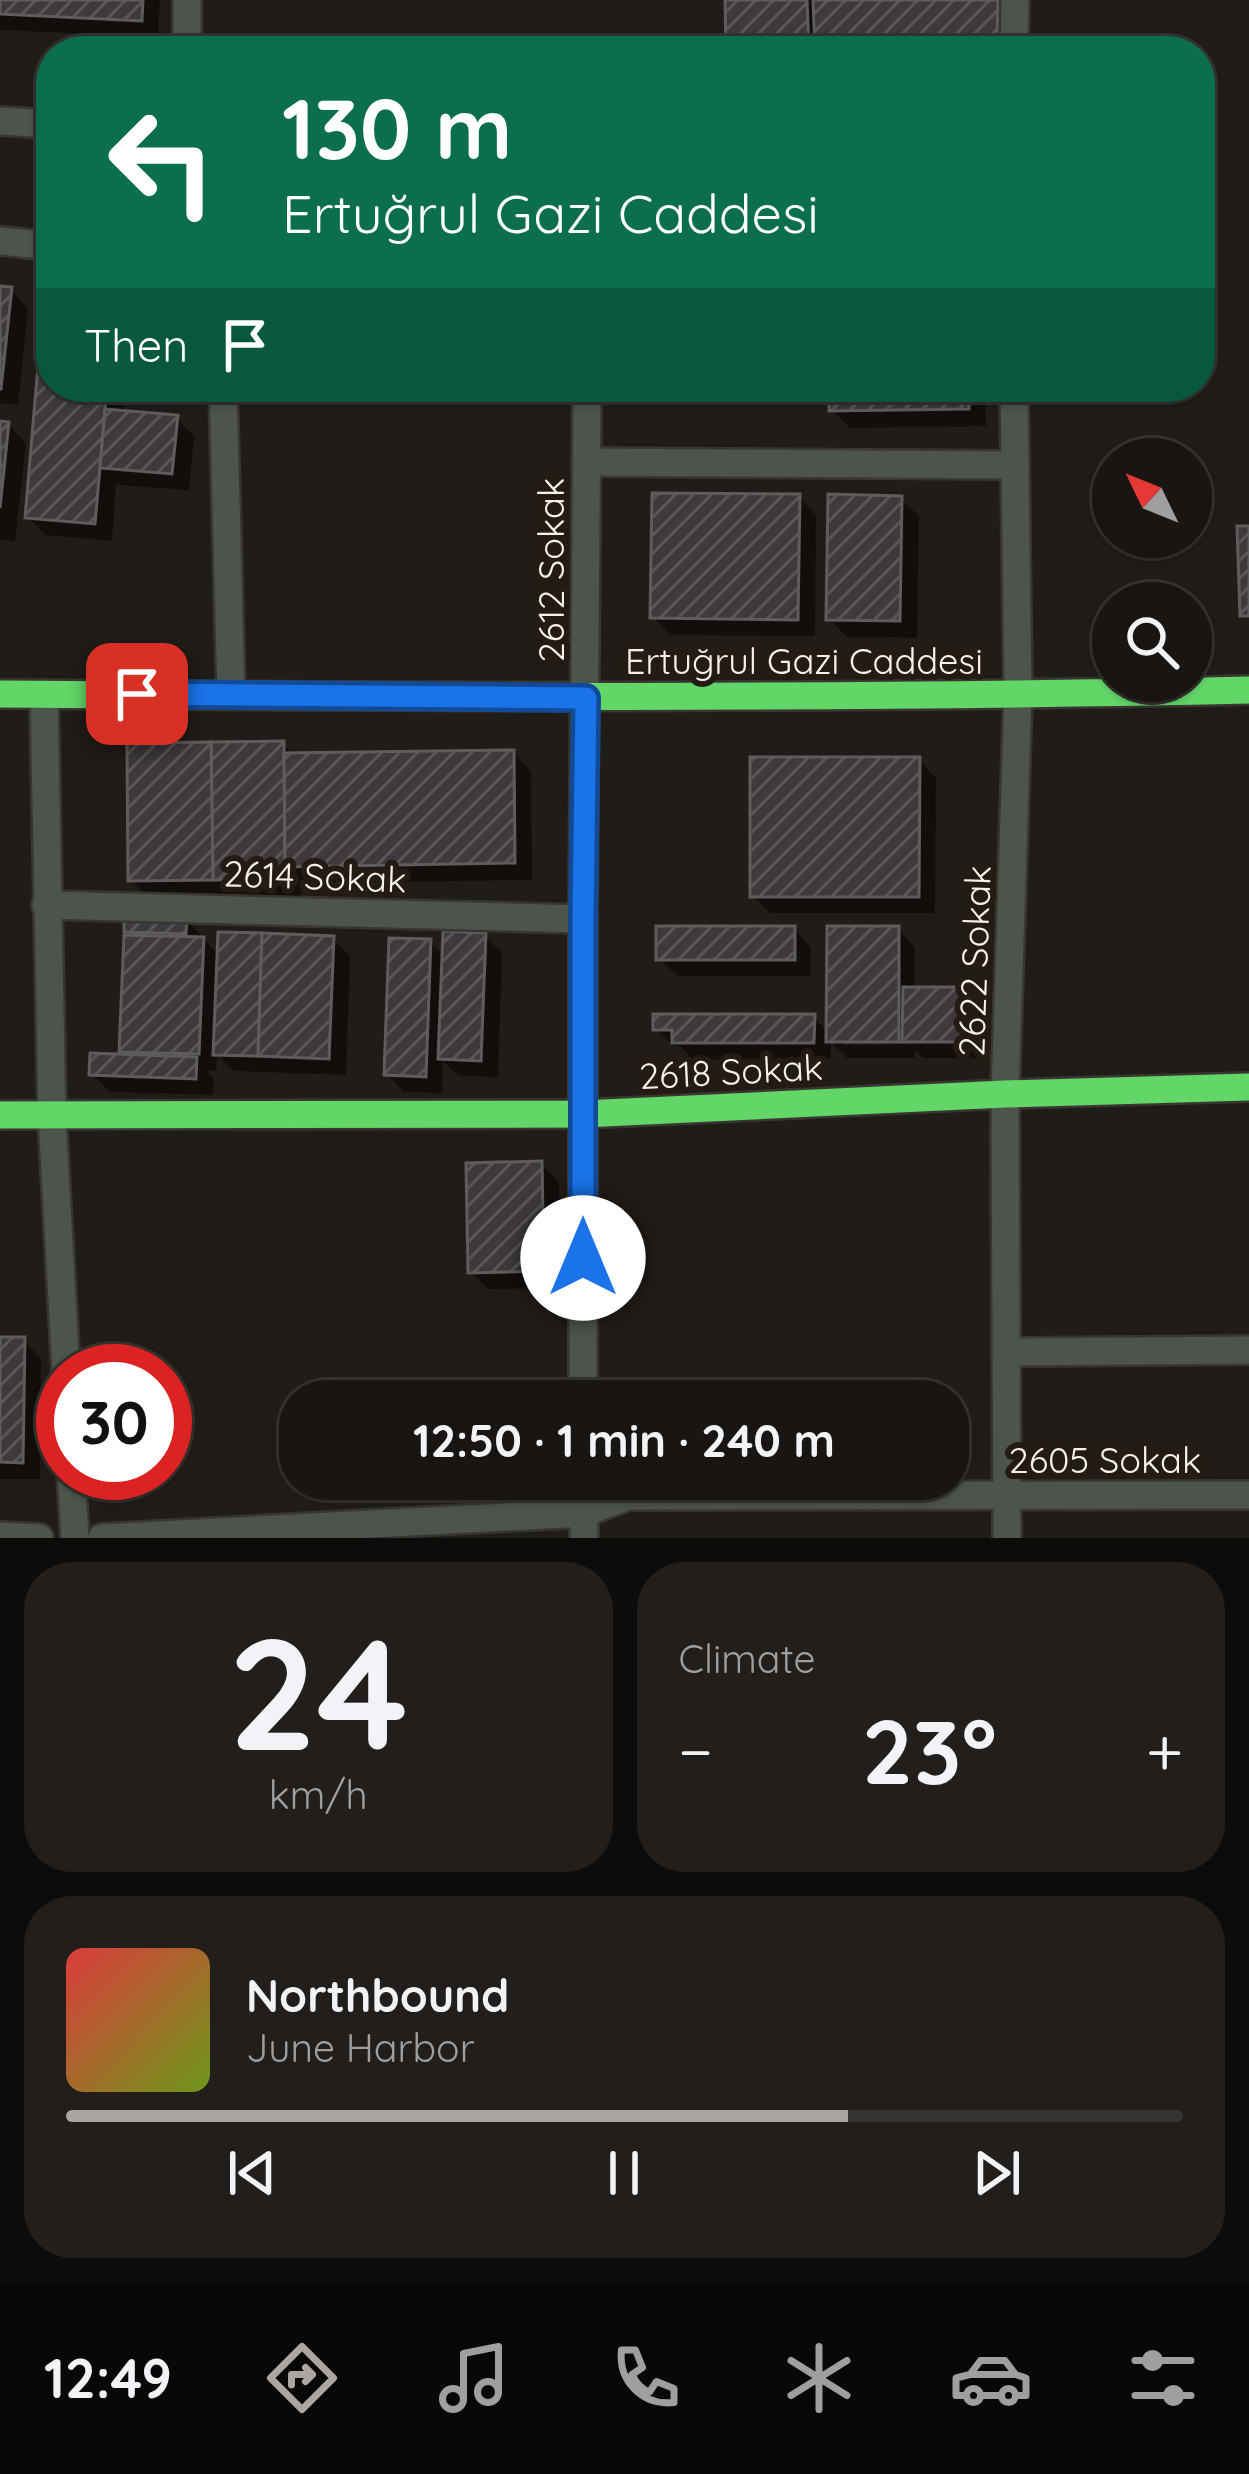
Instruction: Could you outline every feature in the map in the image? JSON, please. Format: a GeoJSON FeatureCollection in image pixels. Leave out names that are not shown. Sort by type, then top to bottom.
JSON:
{"type":"FeatureCollection","features":[{"type":"Feature","properties":{"kind":"main road","name":"Ertuğrul Gazi Caddesi"},"geometry":{"type":"LineString","coordinates":[[0,694],[586,698],[1249,690]]}},
{"type":"Feature","properties":{"kind":"main road","name":"2618 Sokak"},"geometry":{"type":"LineString","coordinates":[[0,1115],[583,1114],[1249,1087]]}},
{"type":"Feature","properties":{"kind":"street"},"geometry":{"type":"LineString","coordinates":[[187,0],[187,36]]}},
{"type":"Feature","properties":{"kind":"street"},"geometry":{"type":"LineString","coordinates":[[1014,36],[1015,0]]}},
{"type":"Feature","properties":{"kind":"street"},"geometry":{"type":"LineString","coordinates":[[0,121],[36,123]]}},
{"type":"Feature","properties":{"kind":"street"},"geometry":{"type":"LineString","coordinates":[[0,241],[36,245]]}},
{"type":"Feature","properties":{"kind":"street"},"geometry":{"type":"LineString","coordinates":[[224,402],[231,694]]}},
{"type":"Feature","properties":{"kind":"street","name":"2612 Sokak"},"geometry":{"type":"LineString","coordinates":[[583,1380],[586,402]]}},
{"type":"Feature","properties":{"kind":"street","name":"2622 Sokak"},"geometry":{"type":"LineString","coordinates":[[1007,1538],[1005,1094],[1018,695],[1014,402]]}},
{"type":"Feature","properties":{"kind":"street"},"geometry":{"type":"LineString","coordinates":[[586,462],[1016,465]]}},
{"type":"Feature","properties":{"kind":"street"},"geometry":{"type":"LineString","coordinates":[[44,694],[52,1117],[65,1344]]}},
{"type":"Feature","properties":{"kind":"street","name":"2614 Sokak"},"geometry":{"type":"LineString","coordinates":[[46,905],[583,919]]}},
{"type":"Feature","properties":{"kind":"street"},"geometry":{"type":"LineString","coordinates":[[1006,1352],[1249,1350]]}},
{"type":"Feature","properties":{"kind":"street","name":"2605 Sokak"},"geometry":{"type":"LineString","coordinates":[[102,1538],[584,1525],[628,1496],[1249,1495]]}},
{"type":"Feature","properties":{"kind":"street"},"geometry":{"type":"LineString","coordinates":[[73,1500],[75,1538]]}},
{"type":"Feature","properties":{"kind":"street"},"geometry":{"type":"LineString","coordinates":[[0,1536],[39,1538]]}},
{"type":"Feature","properties":{"kind":"building"},"geometry":{"type":"Polygon","coordinates":[[[0,0],[143,0],[142,21],[0,14],[0,0]]]}},
{"type":"Feature","properties":{"kind":"building"},"geometry":{"type":"Polygon","coordinates":[[[725,0],[807,0],[808,36],[726,36],[725,0]]]}},
{"type":"Feature","properties":{"kind":"building"},"geometry":{"type":"Polygon","coordinates":[[[813,0],[998,0],[997,36],[814,36],[813,0]]]}},
{"type":"Feature","properties":{"kind":"building"},"geometry":{"type":"Polygon","coordinates":[[[0,286],[12,287],[1,389],[0,389],[0,286]]]}},
{"type":"Feature","properties":{"kind":"building"},"geometry":{"type":"Polygon","coordinates":[[[36,389],[36,402],[106,402],[95,524],[25,518],[36,389]]]}},
{"type":"Feature","properties":{"kind":"building"},"geometry":{"type":"Polygon","coordinates":[[[829,402],[969,402],[969,409],[829,411],[829,402]]]}},
{"type":"Feature","properties":{"kind":"building"},"geometry":{"type":"Polygon","coordinates":[[[105,409],[178,415],[172,474],[100,468],[105,409]]]}},
{"type":"Feature","properties":{"kind":"building"},"geometry":{"type":"Polygon","coordinates":[[[0,421],[9,422],[0,508],[0,421]]]}},
{"type":"Feature","properties":{"kind":"building"},"geometry":{"type":"Polygon","coordinates":[[[652,493],[800,494],[798,620],[650,618],[652,493]]]}},
{"type":"Feature","properties":{"kind":"building"},"geometry":{"type":"Polygon","coordinates":[[[828,494],[902,496],[900,621],[826,620],[828,494]]]}},
{"type":"Feature","properties":{"kind":"building"},"geometry":{"type":"Polygon","coordinates":[[[1237,526],[1249,526],[1249,616],[1240,616],[1237,526]]]}},
{"type":"Feature","properties":{"kind":"building"},"geometry":{"type":"Polygon","coordinates":[[[284,741],[285,879],[213,880],[211,742],[284,741]]]}},
{"type":"Feature","properties":{"kind":"building"},"geometry":{"type":"Polygon","coordinates":[[[211,742],[213,880],[128,881],[127,743],[211,742]]]}},
{"type":"Feature","properties":{"kind":"building"},"geometry":{"type":"Polygon","coordinates":[[[514,750],[515,863],[285,867],[284,753],[514,750]]]}},
{"type":"Feature","properties":{"kind":"building"},"geometry":{"type":"Polygon","coordinates":[[[750,757],[920,757],[919,897],[750,897],[750,757]]]}},
{"type":"Feature","properties":{"kind":"building"},"geometry":{"type":"Polygon","coordinates":[[[124,914],[187,916],[186,934],[124,932],[124,914]]]}},
{"type":"Feature","properties":{"kind":"building"},"geometry":{"type":"Polygon","coordinates":[[[656,926],[795,926],[795,960],[656,960],[656,926]]]}},
{"type":"Feature","properties":{"kind":"building"},"geometry":{"type":"Polygon","coordinates":[[[827,926],[899,926],[899,1042],[826,1042],[827,926]]]}},
{"type":"Feature","properties":{"kind":"building"},"geometry":{"type":"Polygon","coordinates":[[[443,931],[486,933],[481,1061],[438,1059],[443,931]]]}},
{"type":"Feature","properties":{"kind":"building"},"geometry":{"type":"Polygon","coordinates":[[[218,932],[262,933],[258,1056],[213,1055],[218,932]]]}},
{"type":"Feature","properties":{"kind":"building"},"geometry":{"type":"Polygon","coordinates":[[[262,933],[334,936],[329,1059],[258,1056],[262,933]]]}},
{"type":"Feature","properties":{"kind":"building"},"geometry":{"type":"Polygon","coordinates":[[[124,935],[204,937],[199,1054],[119,1052],[124,935]]]}},
{"type":"Feature","properties":{"kind":"building"},"geometry":{"type":"Polygon","coordinates":[[[389,938],[431,939],[426,1077],[384,1075],[389,938]]]}},
{"type":"Feature","properties":{"kind":"building"},"geometry":{"type":"Polygon","coordinates":[[[903,987],[965,987],[965,1042],[902,1042],[903,987]]]}},
{"type":"Feature","properties":{"kind":"building"},"geometry":{"type":"Polygon","coordinates":[[[653,1014],[815,1014],[814,1043],[672,1043],[672,1030],[653,1030],[653,1014]]]}},
{"type":"Feature","properties":{"kind":"building"},"geometry":{"type":"Polygon","coordinates":[[[90,1053],[197,1057],[196,1079],[89,1075],[90,1053]]]}},
{"type":"Feature","properties":{"kind":"building"},"geometry":{"type":"Polygon","coordinates":[[[542,1161],[544,1271],[468,1273],[466,1163],[542,1161]]]}},
{"type":"Feature","properties":{"kind":"building"},"geometry":{"type":"Polygon","coordinates":[[[0,1337],[25,1337],[23,1463],[0,1462],[0,1337]]]}},
{"type":"Feature","properties":{"kind":"traffic: fast"},"geometry":{"type":"LineString","coordinates":[[0,694],[781,696],[1249,690]]}},
{"type":"Feature","properties":{"kind":"traffic: fast"},"geometry":{"type":"LineString","coordinates":[[0,1115],[583,1114],[1249,1087]]}},
{"type":"Feature","properties":{"kind":"route"},"geometry":{"type":"LineString","coordinates":[[137,694],[586,698],[583,1258]]}}]}
